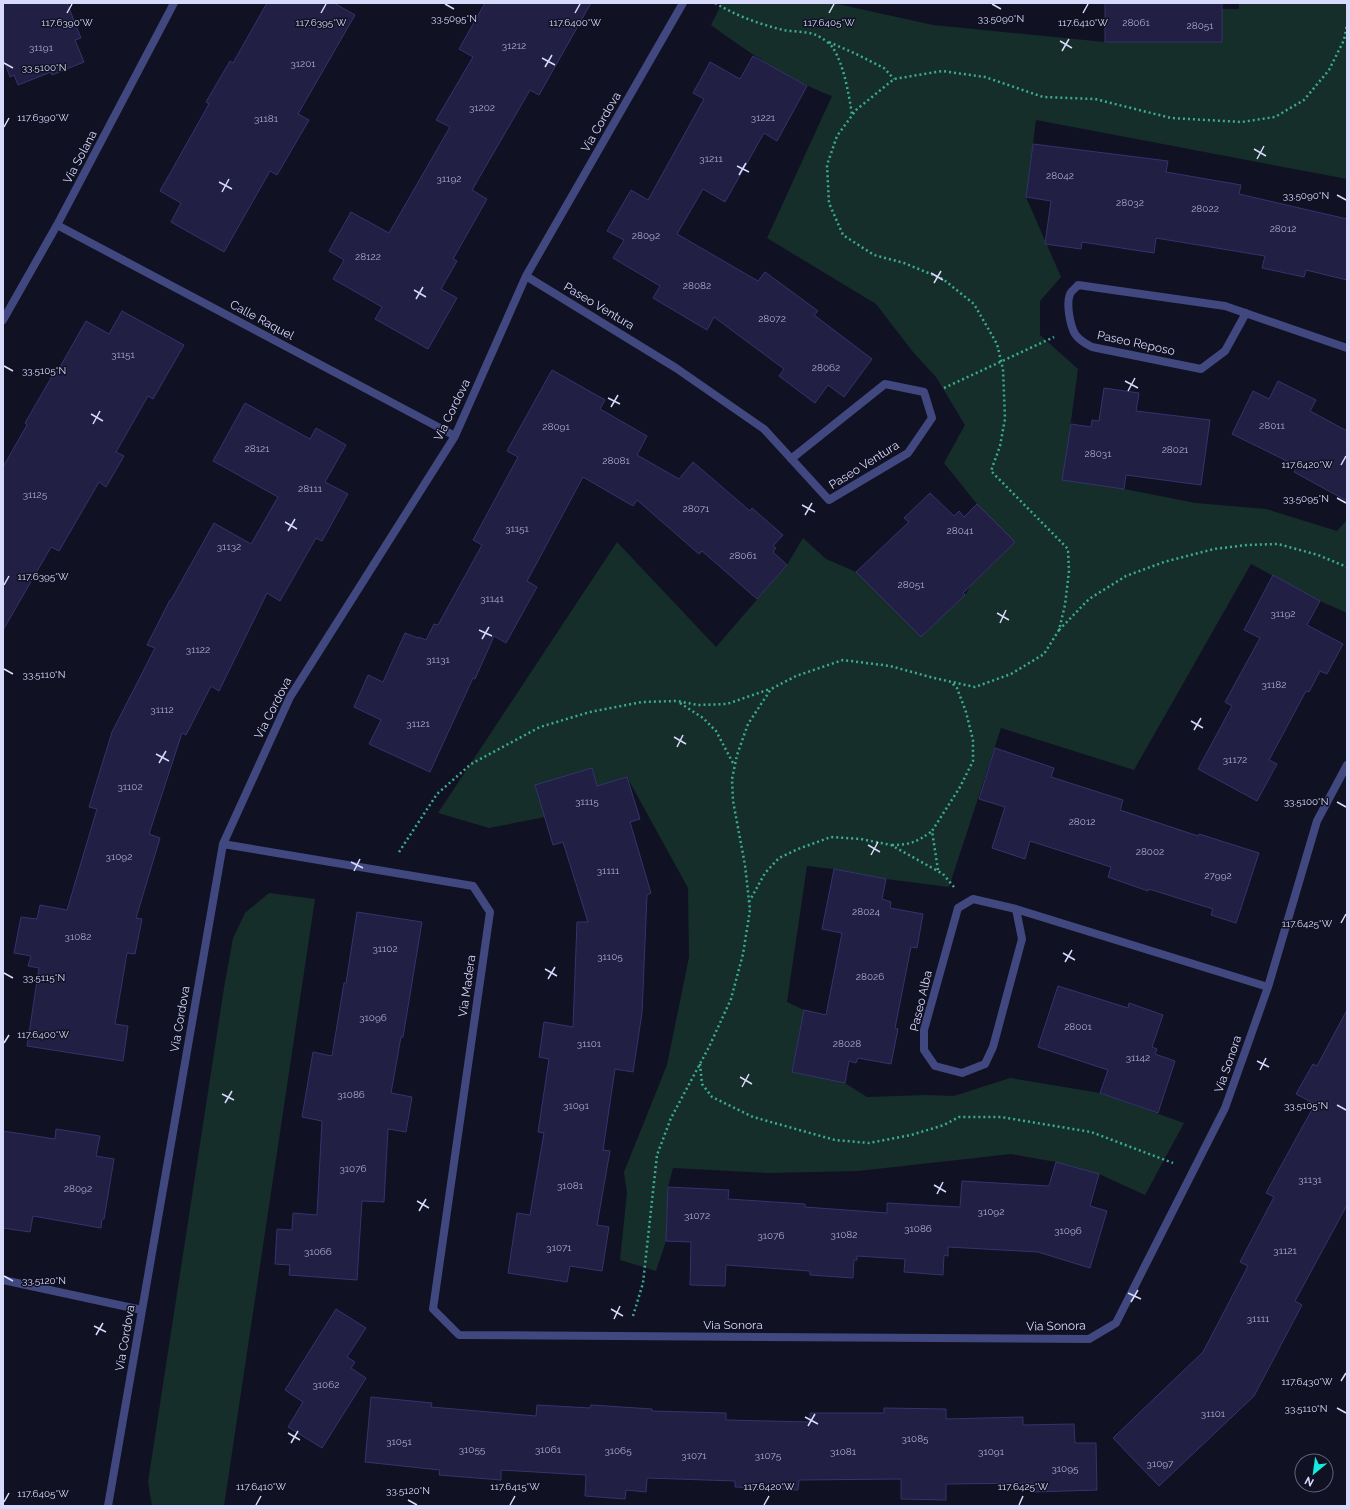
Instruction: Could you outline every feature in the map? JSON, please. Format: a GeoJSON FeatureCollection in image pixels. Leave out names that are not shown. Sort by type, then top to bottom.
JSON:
{"type":"FeatureCollection","features":[{"type":"Feature","properties":{"kind":"street","name":"Via Solana"},"geometry":{"type":"LineString","coordinates":[[3,320],[57,225],[174,3]]}},
{"type":"Feature","properties":{"kind":"street","name":"Via Cordova"},"geometry":{"type":"LineString","coordinates":[[108,1506],[223,844],[290,697],[455,436],[526,276],[683,3]]}},
{"type":"Feature","properties":{"kind":"street","name":"Calle Raquel"},"geometry":{"type":"LineString","coordinates":[[57,225],[455,436]]}},
{"type":"Feature","properties":{"kind":"street","name":"Paseo Ventura"},"geometry":{"type":"LineString","coordinates":[[526,276],[676,368],[764,430],[830,500],[908,453],[932,418],[926,397]]}},
{"type":"Feature","properties":{"kind":"street","name":"Paseo Reposo"},"geometry":{"type":"LineString","coordinates":[[1246,313],[1225,351],[1201,368],[1092,347],[1082,341],[1075,334],[1068,307],[1070,294],[1078,285],[1225,306],[1246,313],[1347,348]]}},
{"type":"Feature","properties":{"kind":"street"},"geometry":{"type":"LineString","coordinates":[[791,459],[885,384],[924,392],[926,397]]}},
{"type":"Feature","properties":{"kind":"street","name":"Via Sonora"},"geometry":{"type":"LineString","coordinates":[[459,1335],[1089,1339],[1116,1324],[1225,1108],[1268,987],[1317,821],[1347,765]]}},
{"type":"Feature","properties":{"kind":"street","name":"Via Madera"},"geometry":{"type":"LineString","coordinates":[[223,844],[473,886],[490,912],[433,1309],[459,1335]]}},
{"type":"Feature","properties":{"kind":"street"},"geometry":{"type":"LineString","coordinates":[[967,902],[972,899],[1016,909],[1268,987]]}},
{"type":"Feature","properties":{"kind":"street","name":"Paseo Alba"},"geometry":{"type":"LineString","coordinates":[[967,902],[958,908],[924,1030],[924,1050],[935,1066],[962,1073],[986,1064],[992,1047],[1022,939],[1016,909]]}},
{"type":"Feature","properties":{"kind":"street"},"geometry":{"type":"LineString","coordinates":[[3,1280],[142,1310]]}},
{"type":"Feature","properties":{"kind":"path"},"geometry":{"type":"LineString","coordinates":[[716,3],[732,13],[753,21],[784,30],[816,35],[833,47],[841,66],[848,90],[852,116]]}},
{"type":"Feature","properties":{"kind":"path"},"geometry":{"type":"LineString","coordinates":[[1059,630],[1065,605],[1069,571],[1068,548],[992,471],[1000,446],[1005,420],[1003,369],[997,344],[974,304],[943,279],[904,263],[874,255],[843,235],[829,203],[827,165],[837,136],[856,110],[894,79],[942,70],[985,77],[1042,97],[1095,99],[1171,118],[1242,122],[1274,117],[1304,100],[1329,70],[1344,40],[1347,25]]}},
{"type":"Feature","properties":{"kind":"path"},"geometry":{"type":"LineString","coordinates":[[824,41],[854,53],[884,68],[894,79]]}},
{"type":"Feature","properties":{"kind":"path"},"geometry":{"type":"LineString","coordinates":[[926,397],[1073,328]]}},
{"type":"Feature","properties":{"kind":"path"},"geometry":{"type":"LineString","coordinates":[[388,871],[437,794],[471,764],[540,727],[590,712],[642,702],[678,701],[698,705],[727,704],[771,689],[796,676],[843,660],[890,666],[975,687],[1011,674],[1044,654],[1059,630],[1089,599],[1126,576],[1164,562],[1214,549],[1247,545],[1278,544],[1318,555],[1347,567]]}},
{"type":"Feature","properties":{"kind":"path"},"geometry":{"type":"LineString","coordinates":[[749,902],[765,873],[779,858],[798,849],[832,837],[861,839],[891,845],[907,845],[920,840],[932,831],[960,787],[973,761],[973,740],[966,712],[957,688],[951,682]]}},
{"type":"Feature","properties":{"kind":"path"},"geometry":{"type":"LineString","coordinates":[[626,1336],[643,1283],[657,1155],[671,1118],[731,999],[743,954],[750,910],[745,865],[732,801],[732,779],[734,765],[748,724],[771,689]]}},
{"type":"Feature","properties":{"kind":"path"},"geometry":{"type":"LineString","coordinates":[[678,701],[703,718],[716,731],[734,765]]}},
{"type":"Feature","properties":{"kind":"path"},"geometry":{"type":"LineString","coordinates":[[932,831],[938,871]]}},
{"type":"Feature","properties":{"kind":"path"},"geometry":{"type":"LineString","coordinates":[[891,845],[943,874],[967,902]]}},
{"type":"Feature","properties":{"kind":"path"},"geometry":{"type":"LineString","coordinates":[[700,1063],[702,1084],[712,1097],[753,1117],[835,1140],[868,1143],[911,1135],[944,1125],[959,1117],[1001,1117],[1091,1132],[1194,1171]]}},
{"type":"Feature","properties":{"kind":"green space"},"geometry":{"type":"Polygon","coordinates":[[[722,3],[833,3],[933,25],[1105,42],[1222,41],[1222,9],[1239,9],[1239,3],[1347,3],[1347,179],[1036,120],[1026,197],[1061,277],[1040,301],[1040,335],[1078,369],[1063,480],[1124,489],[1196,503],[1266,509],[1337,531],[1347,520],[1347,613],[1320,601],[1251,564],[1134,770],[1001,728],[949,887],[886,879],[833,869],[807,866],[787,1002],[804,1010],[792,1072],[845,1083],[867,1097],[926,1095],[954,1096],[1010,1078],[1100,1093],[1184,1123],[1145,1195],[1099,1174],[1056,1162],[1011,1154],[858,1171],[767,1173],[673,1168],[668,1187],[666,1241],[656,1271],[620,1260],[627,1193],[624,1172],[667,1065],[689,957],[688,888],[627,777],[597,786],[592,769],[545,817],[489,828],[438,813],[617,542],[716,647],[787,565],[803,538],[826,559],[856,572],[921,637],[965,595],[971,585],[1015,542],[977,504],[944,463],[965,425],[936,377],[913,352],[876,304],[767,238],[832,96],[800,82],[769,65],[711,25],[722,3]]]}},
{"type":"Feature","properties":{"kind":"green space"},"geometry":{"type":"Polygon","coordinates":[[[269,893],[315,899],[224,1506],[152,1506],[148,1482],[233,938],[245,913],[269,893]]]}},
{"type":"Feature","properties":{"kind":"building"},"geometry":{"type":"Polygon","coordinates":[[[3,3],[67,3],[81,38],[75,40],[84,62],[52,75],[51,72],[18,85],[14,75],[10,77],[3,58],[3,3]]]}},
{"type":"Feature","properties":{"kind":"building"},"geometry":{"type":"Polygon","coordinates":[[[267,3],[334,3],[355,15],[298,114],[309,120],[277,175],[270,171],[224,252],[171,222],[181,203],[160,191],[209,104],[206,102],[230,61],[233,63],[267,3]]]}},
{"type":"Feature","properties":{"kind":"building"},"geometry":{"type":"Polygon","coordinates":[[[485,3],[591,3],[539,95],[530,90],[472,190],[487,199],[453,259],[457,261],[441,289],[457,298],[428,349],[375,319],[382,307],[333,279],[344,260],[329,251],[351,212],[389,233],[450,127],[436,120],[473,57],[459,49],[485,3]]]}},
{"type":"Feature","properties":{"kind":"building"},"geometry":{"type":"Polygon","coordinates":[[[1105,3],[1222,3],[1222,42],[1105,42],[1105,3]]]}},
{"type":"Feature","properties":{"kind":"building"},"geometry":{"type":"Polygon","coordinates":[[[753,56],[807,86],[777,141],[764,133],[725,202],[703,189],[677,234],[758,281],[765,272],[818,311],[814,315],[872,359],[844,397],[828,385],[815,403],[779,376],[784,369],[714,317],[707,330],[653,298],[660,286],[613,258],[624,240],[607,231],[631,190],[648,200],[704,99],[693,93],[710,62],[740,79],[753,56]]]}},
{"type":"Feature","properties":{"kind":"building"},"geometry":{"type":"Polygon","coordinates":[[[1033,144],[1168,161],[1166,172],[1241,185],[1239,194],[1347,219],[1347,280],[1306,270],[1304,277],[1262,268],[1265,256],[1156,238],[1154,253],[1082,242],[1081,249],[1045,244],[1051,201],[1026,197],[1033,144]]]}},
{"type":"Feature","properties":{"kind":"building"},"geometry":{"type":"Polygon","coordinates":[[[122,311],[184,345],[153,399],[148,396],[116,452],[124,456],[106,487],[99,482],[59,551],[51,547],[3,630],[3,467],[27,425],[25,423],[54,373],[56,374],[86,321],[109,334],[122,311]]]}},
{"type":"Feature","properties":{"kind":"building"},"geometry":{"type":"Polygon","coordinates":[[[552,370],[605,400],[600,409],[647,436],[637,455],[679,479],[693,462],[750,511],[752,508],[783,535],[773,546],[776,548],[773,552],[787,565],[757,599],[702,551],[699,554],[637,500],[633,506],[583,477],[527,581],[537,587],[506,643],[494,636],[430,772],[369,744],[381,720],[354,707],[368,675],[383,682],[405,633],[426,640],[434,624],[438,625],[482,545],[473,540],[518,457],[507,451],[552,370]]]}},
{"type":"Feature","properties":{"kind":"building"},"geometry":{"type":"Polygon","coordinates":[[[1278,381],[1316,400],[1310,411],[1347,431],[1347,501],[1294,472],[1297,466],[1232,434],[1253,391],[1269,399],[1278,381]]]}},
{"type":"Feature","properties":{"kind":"building"},"geometry":{"type":"Polygon","coordinates":[[[1104,388],[1139,393],[1136,411],[1210,420],[1201,485],[1126,475],[1124,489],[1062,480],[1071,424],[1091,427],[1092,420],[1099,421],[1104,388]]]}},
{"type":"Feature","properties":{"kind":"building"},"geometry":{"type":"Polygon","coordinates":[[[245,403],[310,439],[316,428],[346,445],[325,482],[348,494],[322,541],[316,538],[280,601],[267,593],[219,691],[211,686],[186,735],[182,733],[149,834],[160,838],[136,918],[142,919],[135,954],[127,953],[115,1024],[128,1026],[123,1061],[27,1046],[39,968],[28,966],[31,956],[14,953],[21,917],[37,919],[40,905],[67,910],[97,809],[89,807],[112,732],[155,648],[147,645],[170,600],[214,523],[251,544],[278,497],[213,461],[245,403]]]}},
{"type":"Feature","properties":{"kind":"building"},"geometry":{"type":"Polygon","coordinates":[[[930,493],[954,516],[959,511],[964,517],[977,504],[1015,542],[963,593],[965,595],[921,637],[856,572],[909,522],[904,518],[930,493]]]}},
{"type":"Feature","properties":{"kind":"building"},"geometry":{"type":"Polygon","coordinates":[[[1273,575],[1320,601],[1307,625],[1343,644],[1327,674],[1320,671],[1309,692],[1306,691],[1269,760],[1277,764],[1257,801],[1198,769],[1232,706],[1225,702],[1260,638],[1244,630],[1273,575]]]}},
{"type":"Feature","properties":{"kind":"building"},"geometry":{"type":"Polygon","coordinates":[[[995,748],[1054,768],[1051,777],[1123,800],[1120,810],[1198,836],[1199,834],[1259,853],[1236,923],[1211,915],[1213,909],[1149,889],[1148,891],[1108,877],[1111,867],[1030,841],[1025,859],[992,848],[1005,807],[979,799],[995,748]]]}},
{"type":"Feature","properties":{"kind":"building"},"geometry":{"type":"Polygon","coordinates":[[[592,768],[597,786],[627,777],[640,819],[630,822],[651,893],[647,895],[642,1013],[633,1072],[615,1069],[603,1150],[610,1151],[597,1225],[609,1227],[602,1271],[570,1266],[567,1282],[508,1273],[517,1213],[530,1215],[544,1133],[538,1132],[549,1059],[539,1057],[544,1022],[573,1027],[577,922],[588,922],[563,842],[553,845],[535,785],[592,768]]]}},
{"type":"Feature","properties":{"kind":"building"},"geometry":{"type":"Polygon","coordinates":[[[834,869],[886,879],[882,899],[891,902],[890,908],[923,914],[917,948],[911,947],[895,1028],[898,1029],[891,1064],[858,1058],[856,1063],[849,1061],[845,1083],[792,1072],[804,1010],[826,1015],[842,933],[822,929],[834,869]]]}},
{"type":"Feature","properties":{"kind":"building"},"geometry":{"type":"Polygon","coordinates":[[[357,912],[422,922],[403,1037],[401,1037],[391,1093],[412,1097],[406,1132],[388,1129],[384,1202],[362,1201],[357,1280],[289,1275],[290,1265],[275,1264],[277,1229],[292,1230],[293,1213],[317,1215],[322,1121],[302,1117],[313,1052],[332,1056],[344,983],[346,983],[357,912]]]}},
{"type":"Feature","properties":{"kind":"building"},"geometry":{"type":"Polygon","coordinates":[[[1058,986],[1128,1008],[1129,1003],[1163,1015],[1152,1047],[1157,1049],[1155,1054],[1175,1061],[1158,1113],[1100,1093],[1108,1070],[1038,1047],[1058,986]]]}},
{"type":"Feature","properties":{"kind":"building"},"geometry":{"type":"Polygon","coordinates":[[[1347,1010],[1347,1205],[1295,1301],[1302,1305],[1254,1396],[1159,1486],[1113,1438],[1203,1352],[1248,1266],[1240,1262],[1274,1197],[1266,1193],[1315,1104],[1296,1094],[1313,1064],[1317,1066],[1347,1010]]]}},
{"type":"Feature","properties":{"kind":"building"},"geometry":{"type":"Polygon","coordinates":[[[56,1129],[100,1136],[96,1156],[114,1159],[104,1219],[102,1219],[101,1228],[33,1216],[30,1232],[3,1228],[3,1131],[55,1139],[56,1129]]]}},
{"type":"Feature","properties":{"kind":"building"},"geometry":{"type":"Polygon","coordinates":[[[1056,1162],[1099,1174],[1090,1206],[1107,1211],[1090,1268],[1038,1252],[948,1247],[948,1256],[944,1255],[943,1275],[904,1272],[905,1259],[857,1256],[857,1260],[854,1260],[853,1278],[810,1275],[810,1271],[726,1265],[725,1286],[690,1285],[691,1242],[666,1241],[668,1187],[729,1190],[728,1199],[805,1204],[805,1207],[887,1213],[887,1203],[960,1207],[962,1181],[1049,1186],[1056,1162]]]}},
{"type":"Feature","properties":{"kind":"building"},"geometry":{"type":"Polygon","coordinates":[[[336,1309],[366,1328],[347,1357],[355,1362],[351,1368],[366,1378],[322,1448],[288,1427],[303,1402],[285,1390],[336,1309]]]}},
{"type":"Feature","properties":{"kind":"building"},"geometry":{"type":"Polygon","coordinates":[[[371,1397],[432,1403],[431,1407],[536,1416],[537,1405],[590,1408],[591,1405],[652,1409],[652,1411],[726,1413],[726,1420],[810,1422],[810,1413],[884,1413],[884,1408],[946,1409],[946,1419],[1023,1417],[1023,1425],[1074,1424],[1075,1443],[1096,1443],[1097,1490],[1034,1492],[1033,1483],[946,1484],[946,1500],[901,1499],[901,1479],[799,1480],[798,1490],[735,1487],[735,1481],[647,1478],[646,1492],[626,1490],[625,1499],[585,1496],[586,1475],[501,1470],[501,1480],[439,1475],[440,1470],[365,1462],[371,1397]]]}}]}
